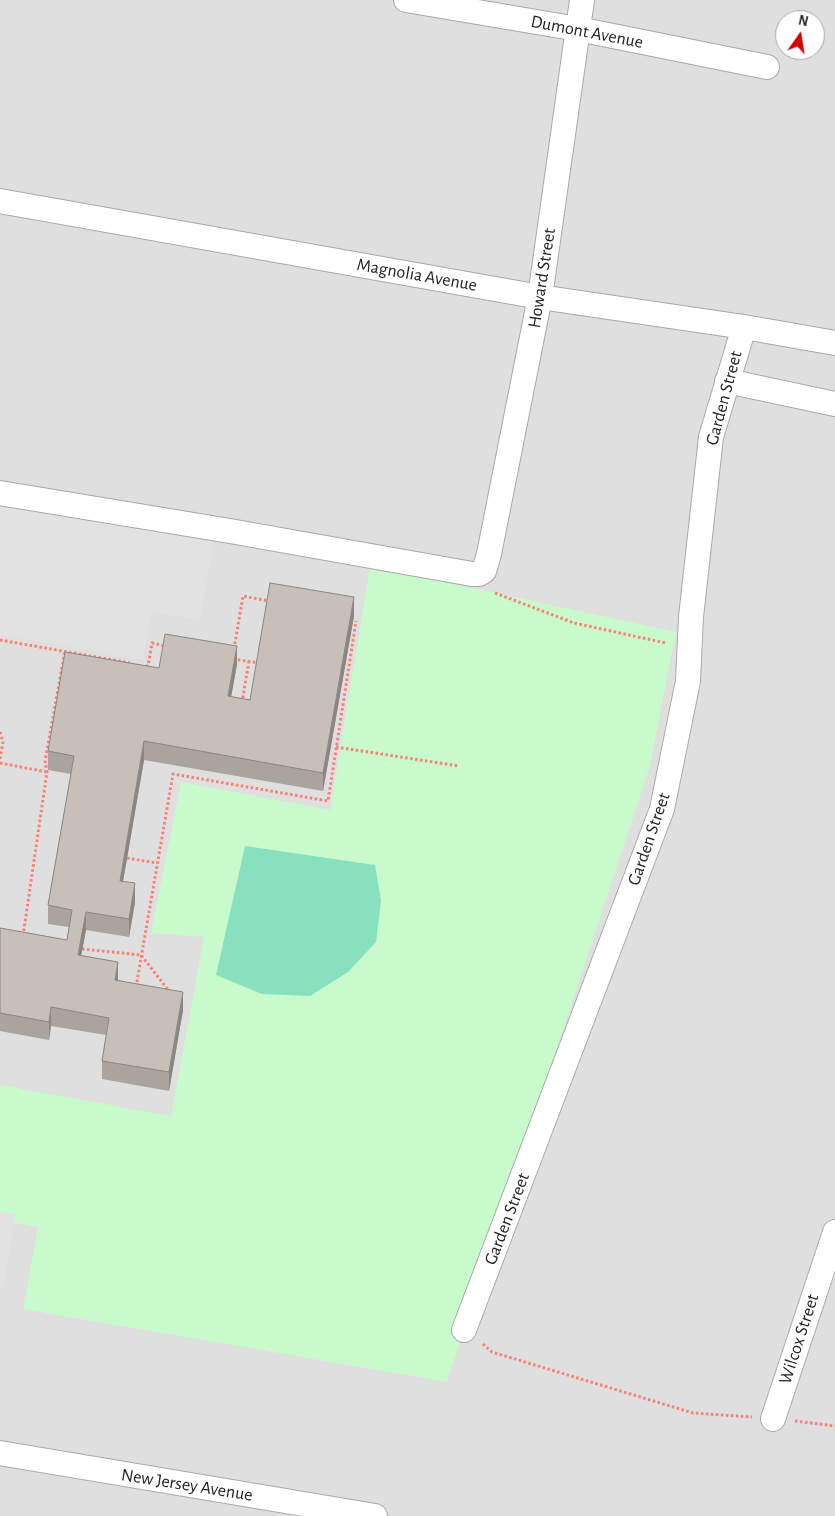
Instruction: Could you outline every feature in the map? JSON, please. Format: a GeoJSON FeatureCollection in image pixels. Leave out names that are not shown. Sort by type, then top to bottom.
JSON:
{"type":"FeatureCollection","features":[{"type":"Feature","properties":{"kind":"street","name":"Dumont Avenue"},"geometry":{"type":"LineString","coordinates":[[406,0],[578,29],[767,67]]}},
{"type":"Feature","properties":{"kind":"street","name":"Howard Street"},"geometry":{"type":"LineString","coordinates":[[472,574],[479,574],[484,571],[489,554],[540,297],[582,0]]}},
{"type":"Feature","properties":{"kind":"street","name":"Magnolia Avenue"},"geometry":{"type":"LineString","coordinates":[[0,201],[540,297],[744,327],[835,343]]}},
{"type":"Feature","properties":{"kind":"street","name":"Garden Street"},"geometry":{"type":"LineString","coordinates":[[464,1330],[662,809],[688,681],[691,617],[710,437],[744,327]]}},
{"type":"Feature","properties":{"kind":"street"},"geometry":{"type":"LineString","coordinates":[[727,381],[835,404]]}},
{"type":"Feature","properties":{"kind":"street"},"geometry":{"type":"LineString","coordinates":[[0,493],[472,574]]}},
{"type":"Feature","properties":{"kind":"street","name":"Wilcox Street"},"geometry":{"type":"LineString","coordinates":[[773,1418],[835,1232]]}},
{"type":"Feature","properties":{"kind":"street","name":"New Jersey Avenue"},"geometry":{"type":"LineString","coordinates":[[0,1453],[375,1516]]}},
{"type":"Feature","properties":{"kind":"path"},"geometry":{"type":"LineString","coordinates":[[472,574],[474,585],[574,623],[689,648]]}},
{"type":"Feature","properties":{"kind":"path"},"geometry":{"type":"LineString","coordinates":[[259,664],[232,659],[243,596],[270,601]]}},
{"type":"Feature","properties":{"kind":"path"},"geometry":{"type":"LineString","coordinates":[[136,992],[173,774],[328,801],[356,621]]}},
{"type":"Feature","properties":{"kind":"path"},"geometry":{"type":"LineString","coordinates":[[0,640],[148,666],[152,643],[170,647]]}},
{"type":"Feature","properties":{"kind":"path"},"geometry":{"type":"LineString","coordinates":[[23,936],[47,772],[45,761],[65,651]]}},
{"type":"Feature","properties":{"kind":"path"},"geometry":{"type":"LineString","coordinates":[[242,707],[249,661]]}},
{"type":"Feature","properties":{"kind":"path"},"geometry":{"type":"LineString","coordinates":[[0,732],[3,742],[0,758]]}},
{"type":"Feature","properties":{"kind":"path"},"geometry":{"type":"LineString","coordinates":[[336,747],[459,766]]}},
{"type":"Feature","properties":{"kind":"path"},"geometry":{"type":"LineString","coordinates":[[0,763],[47,772]]}},
{"type":"Feature","properties":{"kind":"path"},"geometry":{"type":"LineString","coordinates":[[127,858],[157,863]]}},
{"type":"Feature","properties":{"kind":"path"},"geometry":{"type":"LineString","coordinates":[[15,935],[32,938]]}},
{"type":"Feature","properties":{"kind":"path"},"geometry":{"type":"LineString","coordinates":[[82,949],[141,956],[171,994]]}},
{"type":"Feature","properties":{"kind":"path"},"geometry":{"type":"LineString","coordinates":[[464,1330],[492,1352],[693,1413],[773,1418],[835,1426]]}},
{"type":"Feature","properties":{"kind":"shaded area"},"geometry":{"type":"Polygon","coordinates":[[[0,0],[835,0],[835,1516],[0,1516],[0,0]]]}},
{"type":"Feature","properties":{"kind":"shaded area"},"geometry":{"type":"Polygon","coordinates":[[[0,503],[214,542],[200,620],[152,612],[143,660],[0,635],[0,503]]]}},
{"type":"Feature","properties":{"kind":"shaded area"},"geometry":{"type":"Polygon","coordinates":[[[0,1212],[15,1214],[4,1287],[0,1287],[0,1212]]]}},
{"type":"Feature","properties":{"kind":"green space"},"geometry":{"type":"Polygon","coordinates":[[[370,566],[676,632],[650,766],[447,1382],[23,1309],[38,1227],[0,1220],[0,1085],[171,1116],[204,937],[151,933],[181,782],[330,810],[370,566]]]}},
{"type":"Feature","properties":{"kind":"green space"},"geometry":{"type":"Polygon","coordinates":[[[245,846],[375,865],[381,901],[376,942],[348,972],[310,996],[262,994],[216,975],[245,846]]]}},
{"type":"Feature","properties":{"kind":"building"},"geometry":{"type":"Polygon","coordinates":[[[270,583],[354,597],[323,773],[144,741],[120,881],[135,883],[129,919],[86,912],[78,955],[118,962],[115,980],[183,992],[169,1072],[102,1061],[109,1018],[51,1007],[49,1022],[0,1013],[0,928],[67,940],[72,910],[48,905],[74,756],[48,751],[65,652],[159,668],[165,634],[237,646],[228,696],[250,700],[270,583]]]}}]}
